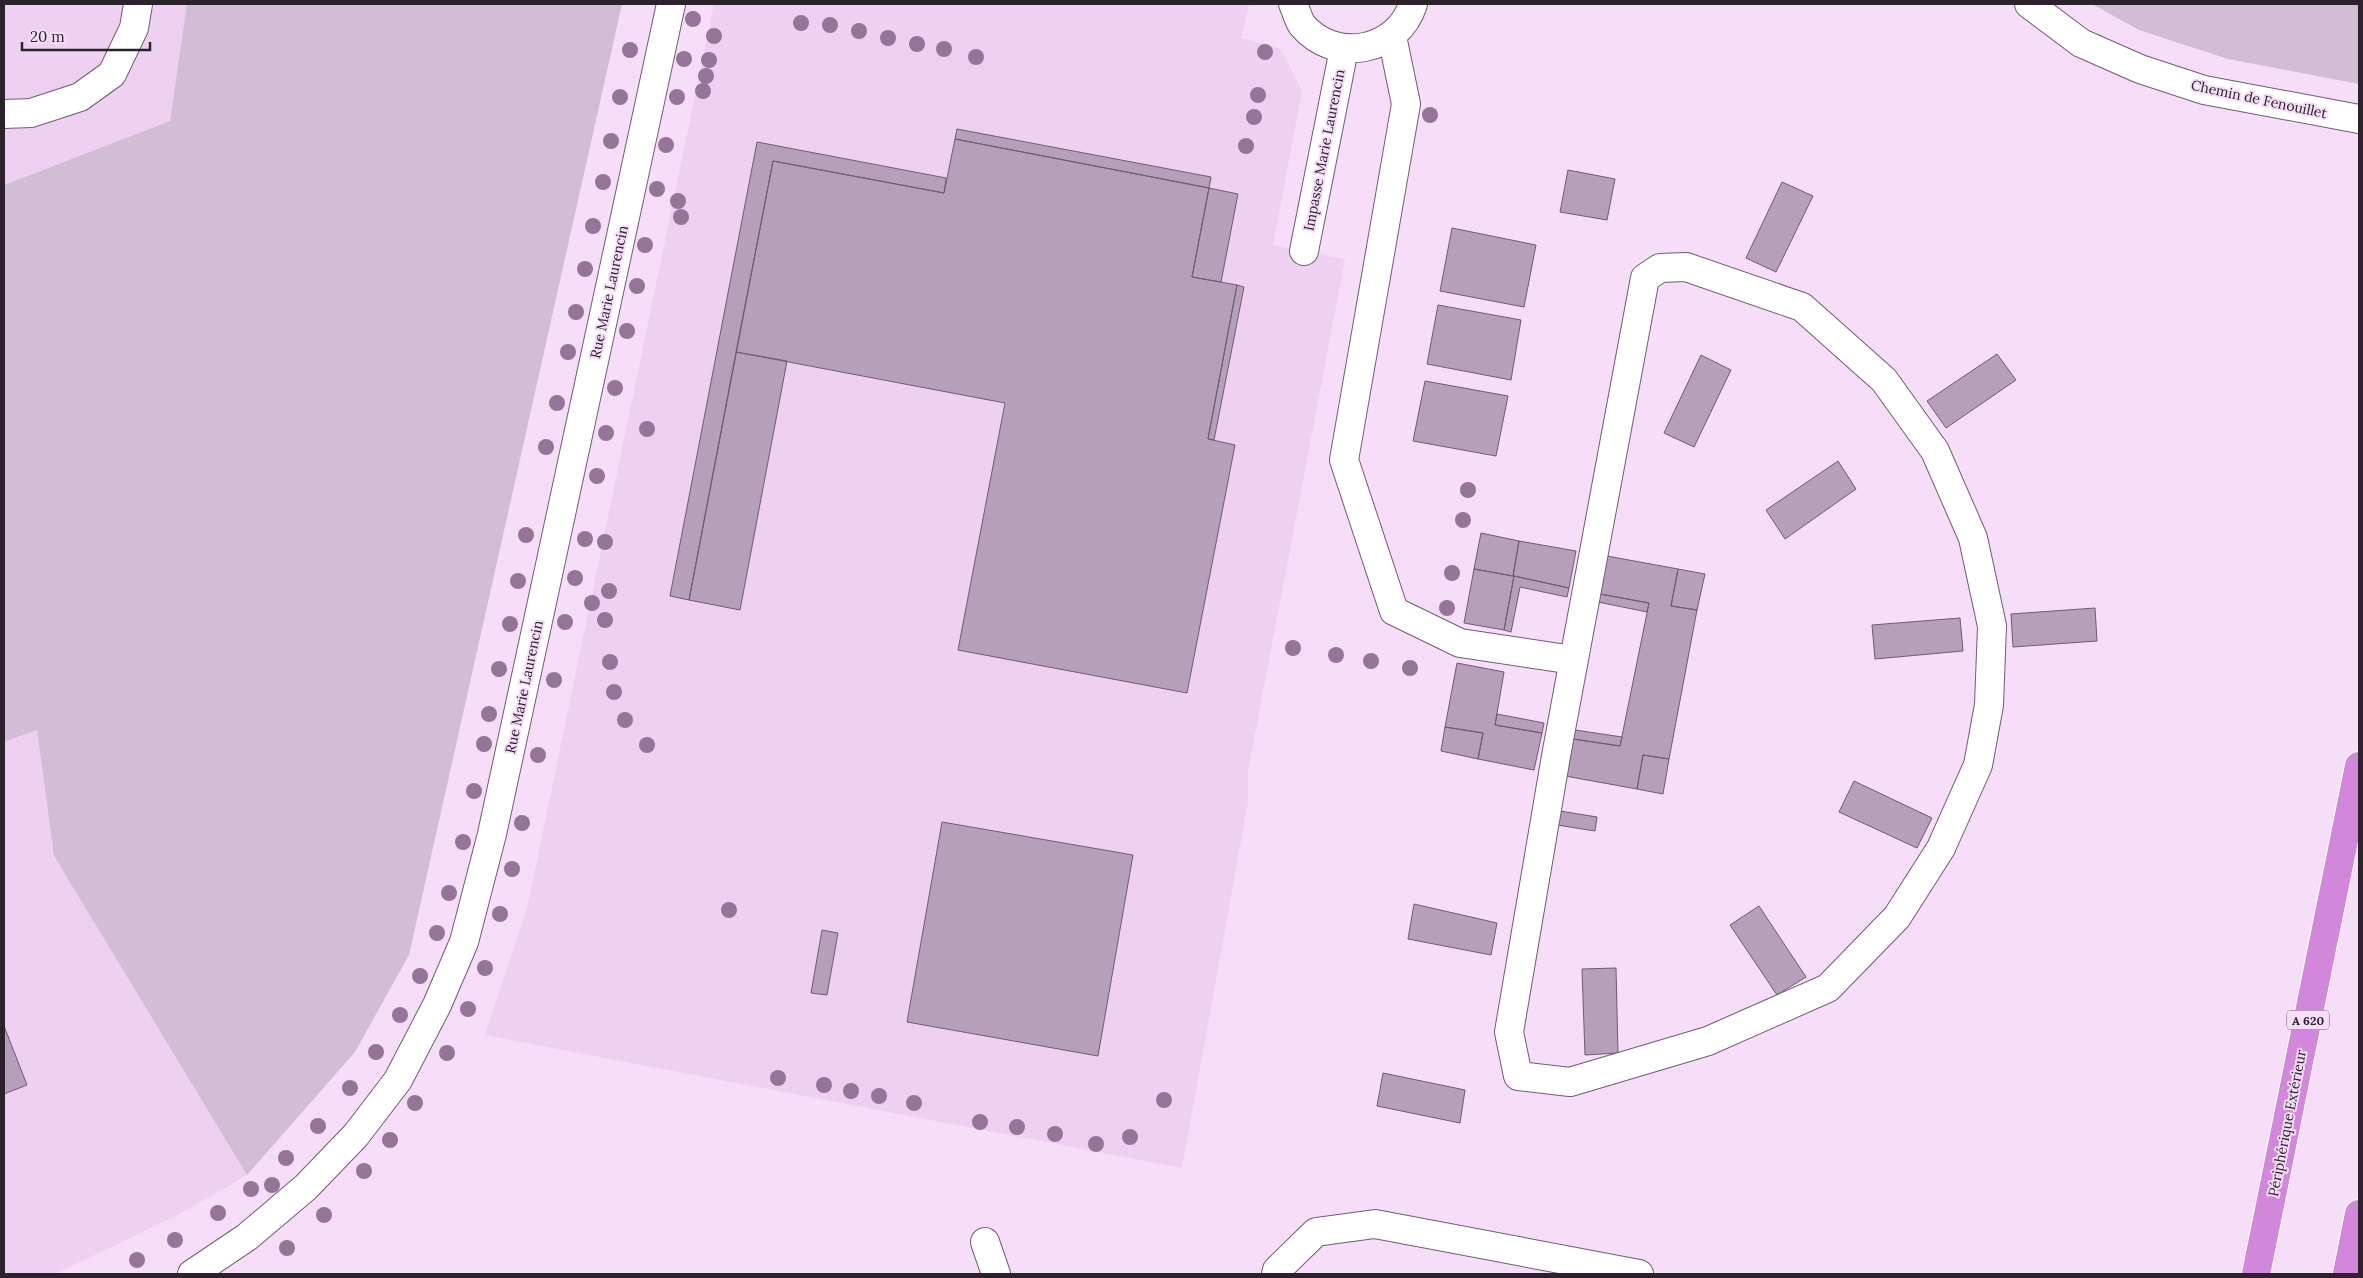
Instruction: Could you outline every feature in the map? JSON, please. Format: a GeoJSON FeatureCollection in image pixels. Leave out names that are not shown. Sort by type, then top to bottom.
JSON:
{"type":"FeatureCollection","features":[{"type":"Feature","properties":{"kind":"highway","name":"Périphérique Extérieur"},"geometry":{"type":"LineString","coordinates":[[2256,1274],[2359,766]]}},
{"type":"Feature","properties":{"kind":"highway"},"geometry":{"type":"LineString","coordinates":[[2347,1274],[2359,1214]]}},
{"type":"Feature","properties":{"kind":"street"},"geometry":{"type":"LineString","coordinates":[[4,114],[31,113],[80,97],[112,74],[134,28],[138,4]]}},
{"type":"Feature","properties":{"kind":"street","name":"Rue Marie Laurencin"},"geometry":{"type":"LineString","coordinates":[[192,1274],[247,1237],[306,1188],[356,1135],[398,1080],[437,1005],[464,942],[492,834],[671,4]]}},
{"type":"Feature","properties":{"kind":"street"},"geometry":{"type":"LineString","coordinates":[[1293,4],[1302,24],[1322,41],[1344,48],[1368,48],[1392,36],[1409,17],[1413,4]]}},
{"type":"Feature","properties":{"kind":"street","name":"Chemin de Fenouillet"},"geometry":{"type":"LineString","coordinates":[[2029,4],[2081,43],[2140,70],[2204,90],[2359,119]]}},
{"type":"Feature","properties":{"kind":"street"},"geometry":{"type":"LineString","coordinates":[[1392,36],[1406,104],[1344,460],[1394,611],[1460,644],[1574,660]]}},
{"type":"Feature","properties":{"kind":"street","name":"Impasse Marie Laurencin"},"geometry":{"type":"LineString","coordinates":[[1304,251],[1344,48]]}},
{"type":"Feature","properties":{"kind":"street"},"geometry":{"type":"LineString","coordinates":[[1686,267],[1802,308],[1884,380],[1936,450],[1973,538],[1992,626],[1990,705],[1978,765],[1941,848],[1897,917],[1828,988],[1708,1041],[1570,1082],[1518,1076],[1509,1032],[1574,660],[1645,278],[1660,268],[1686,267]]}},
{"type":"Feature","properties":{"kind":"street"},"geometry":{"type":"LineString","coordinates":[[1276,1274],[1277,1270],[1316,1232],[1375,1224],[1640,1274]]}},
{"type":"Feature","properties":{"kind":"street"},"geometry":{"type":"LineString","coordinates":[[985,1242],[996,1274]]}},
{"type":"Feature","properties":{"kind":"shaded area"},"geometry":{"type":"Polygon","coordinates":[[[4,4],[187,4],[170,121],[4,185],[4,4]]]}},
{"type":"Feature","properties":{"kind":"shaded area"},"geometry":{"type":"Polygon","coordinates":[[[187,4],[622,4],[409,955],[355,1052],[247,1175],[54,856],[37,730],[4,742],[4,185],[170,121],[187,4]]]}},
{"type":"Feature","properties":{"kind":"shaded area"},"geometry":{"type":"Polygon","coordinates":[[[714,4],[1249,4],[1241,38],[1281,49],[1302,91],[1273,245],[1345,259],[1248,771],[1248,802],[1182,1168],[485,1035],[527,909],[714,4]]]}},
{"type":"Feature","properties":{"kind":"shaded area"},"geometry":{"type":"Polygon","coordinates":[[[2092,4],[2359,4],[2359,84],[2228,59],[2139,30],[2092,4]]]}},
{"type":"Feature","properties":{"kind":"shaded area"},"geometry":{"type":"Polygon","coordinates":[[[37,730],[54,856],[247,1175],[178,1215],[55,1274],[4,1274],[4,742],[37,730]]]}},
{"type":"Feature","properties":{"kind":"building"},"geometry":{"type":"Polygon","coordinates":[[[957,129],[1211,177],[1209,188],[955,139],[957,129]]]}},
{"type":"Feature","properties":{"kind":"building"},"geometry":{"type":"Polygon","coordinates":[[[955,139],[1209,188],[1192,277],[1237,285],[1208,439],[1235,445],[1187,693],[958,650],[1005,403],[736,352],[773,161],[944,193],[955,139]]]}},
{"type":"Feature","properties":{"kind":"building"},"geometry":{"type":"Polygon","coordinates":[[[757,142],[946,178],[944,193],[773,161],[689,600],[670,596],[757,142]]]}},
{"type":"Feature","properties":{"kind":"building"},"geometry":{"type":"Polygon","coordinates":[[[1568,170],[1615,179],[1607,220],[1560,212],[1568,170]]]}},
{"type":"Feature","properties":{"kind":"building"},"geometry":{"type":"Polygon","coordinates":[[[1782,182],[1813,196],[1776,272],[1746,258],[1782,182]]]}},
{"type":"Feature","properties":{"kind":"building"},"geometry":{"type":"Polygon","coordinates":[[[1209,188],[1238,194],[1221,282],[1192,277],[1209,188]]]}},
{"type":"Feature","properties":{"kind":"building"},"geometry":{"type":"Polygon","coordinates":[[[1452,228],[1536,245],[1524,307],[1440,291],[1452,228]]]}},
{"type":"Feature","properties":{"kind":"building"},"geometry":{"type":"Polygon","coordinates":[[[1237,285],[1244,287],[1214,440],[1208,439],[1237,285]]]}},
{"type":"Feature","properties":{"kind":"building"},"geometry":{"type":"Polygon","coordinates":[[[1438,305],[1521,320],[1511,380],[1427,364],[1438,305]]]}},
{"type":"Feature","properties":{"kind":"building"},"geometry":{"type":"Polygon","coordinates":[[[736,352],[787,361],[740,610],[689,600],[736,352]]]}},
{"type":"Feature","properties":{"kind":"building"},"geometry":{"type":"Polygon","coordinates":[[[1997,354],[2016,380],[1946,428],[1927,401],[1997,354]]]}},
{"type":"Feature","properties":{"kind":"building"},"geometry":{"type":"Polygon","coordinates":[[[1701,355],[1731,370],[1694,447],[1664,433],[1701,355]]]}},
{"type":"Feature","properties":{"kind":"building"},"geometry":{"type":"Polygon","coordinates":[[[1425,381],[1508,396],[1496,456],[1413,441],[1425,381]]]}},
{"type":"Feature","properties":{"kind":"building"},"geometry":{"type":"Polygon","coordinates":[[[1838,461],[1856,489],[1785,539],[1766,510],[1838,461]]]}},
{"type":"Feature","properties":{"kind":"building"},"geometry":{"type":"Polygon","coordinates":[[[1481,533],[1519,541],[1513,576],[1474,569],[1481,533]]]}},
{"type":"Feature","properties":{"kind":"building"},"geometry":{"type":"Polygon","coordinates":[[[1519,541],[1576,551],[1569,588],[1514,576],[1504,630],[1464,623],[1474,569],[1513,576],[1519,541]]]}},
{"type":"Feature","properties":{"kind":"building"},"geometry":{"type":"Polygon","coordinates":[[[1607,556],[1678,569],[1671,606],[1697,610],[1669,759],[1643,755],[1637,789],[1565,776],[1573,739],[1620,746],[1649,603],[1600,594],[1607,556]]]}},
{"type":"Feature","properties":{"kind":"building"},"geometry":{"type":"Polygon","coordinates":[[[1678,569],[1705,574],[1697,610],[1671,606],[1678,569]]]}},
{"type":"Feature","properties":{"kind":"building"},"geometry":{"type":"Polygon","coordinates":[[[1514,576],[1569,588],[1567,597],[1520,587],[1511,632],[1504,630],[1514,576]]]}},
{"type":"Feature","properties":{"kind":"building"},"geometry":{"type":"Polygon","coordinates":[[[1600,594],[1649,603],[1647,612],[1598,602],[1600,594]]]}},
{"type":"Feature","properties":{"kind":"building"},"geometry":{"type":"Polygon","coordinates":[[[2095,608],[2097,641],[2013,647],[2011,614],[2095,608]]]}},
{"type":"Feature","properties":{"kind":"building"},"geometry":{"type":"Polygon","coordinates":[[[1960,618],[1963,651],[1875,659],[1872,625],[1960,618]]]}},
{"type":"Feature","properties":{"kind":"building"},"geometry":{"type":"Polygon","coordinates":[[[1457,663],[1504,672],[1495,725],[1542,733],[1534,770],[1478,759],[1483,733],[1445,727],[1457,663]]]}},
{"type":"Feature","properties":{"kind":"building"},"geometry":{"type":"Polygon","coordinates":[[[1497,714],[1544,723],[1542,733],[1495,725],[1497,714]]]}},
{"type":"Feature","properties":{"kind":"building"},"geometry":{"type":"Polygon","coordinates":[[[1445,727],[1483,733],[1478,759],[1441,751],[1445,727]]]}},
{"type":"Feature","properties":{"kind":"building"},"geometry":{"type":"Polygon","coordinates":[[[1575,730],[1622,737],[1620,746],[1573,739],[1575,730]]]}},
{"type":"Feature","properties":{"kind":"building"},"geometry":{"type":"Polygon","coordinates":[[[1643,755],[1669,759],[1663,794],[1637,789],[1643,755]]]}},
{"type":"Feature","properties":{"kind":"building"},"geometry":{"type":"Polygon","coordinates":[[[1854,781],[1932,818],[1917,848],[1839,812],[1854,781]]]}},
{"type":"Feature","properties":{"kind":"building"},"geometry":{"type":"Polygon","coordinates":[[[1560,811],[1597,817],[1595,831],[1557,825],[1560,811]]]}},
{"type":"Feature","properties":{"kind":"building"},"geometry":{"type":"Polygon","coordinates":[[[942,822],[1133,855],[1098,1056],[907,1022],[942,822]]]}},
{"type":"Feature","properties":{"kind":"building"},"geometry":{"type":"Polygon","coordinates":[[[1414,904],[1497,923],[1491,955],[1408,939],[1414,904]]]}},
{"type":"Feature","properties":{"kind":"building"},"geometry":{"type":"Polygon","coordinates":[[[1759,906],[1806,977],[1777,995],[1730,925],[1759,906]]]}},
{"type":"Feature","properties":{"kind":"building"},"geometry":{"type":"Polygon","coordinates":[[[822,930],[838,933],[827,995],[811,993],[822,930]]]}},
{"type":"Feature","properties":{"kind":"building"},"geometry":{"type":"Polygon","coordinates":[[[1616,968],[1618,1053],[1585,1055],[1582,969],[1616,968]]]}},
{"type":"Feature","properties":{"kind":"building"},"geometry":{"type":"Polygon","coordinates":[[[4,1026],[27,1085],[4,1094],[4,1026]]]}},
{"type":"Feature","properties":{"kind":"building"},"geometry":{"type":"Polygon","coordinates":[[[1383,1073],[1465,1090],[1460,1123],[1377,1106],[1383,1073]]]}}]}
